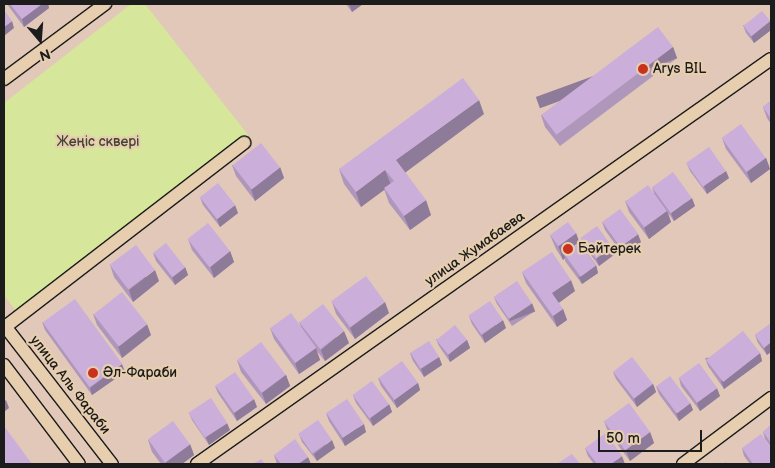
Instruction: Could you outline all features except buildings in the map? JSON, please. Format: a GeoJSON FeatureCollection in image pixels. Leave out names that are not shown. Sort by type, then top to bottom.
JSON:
{"type":"FeatureCollection","features":[{"type":"Feature","properties":{"kind":"street"},"geometry":{"type":"LineString","coordinates":[[4,80],[105,4]]}},
{"type":"Feature","properties":{"kind":"street","name":"улица Жумабаева"},"geometry":{"type":"LineString","coordinates":[[197,464],[771,59]]}},
{"type":"Feature","properties":{"kind":"street"},"geometry":{"type":"LineString","coordinates":[[5,326],[244,143]]}},
{"type":"Feature","properties":{"kind":"street","name":"улица Аль Фараби"},"geometry":{"type":"LineString","coordinates":[[5,326],[112,464]]}},
{"type":"Feature","properties":{"kind":"street"},"geometry":{"type":"LineString","coordinates":[[4,365],[79,464]]}},
{"type":"Feature","properties":{"kind":"street"},"geometry":{"type":"LineString","coordinates":[[683,464],[771,398]]}},
{"type":"Feature","properties":{"kind":"green space","name":"Жеңіс сквері"},"geometry":{"type":"Polygon","coordinates":[[[131,4],[145,4],[249,136],[19,315],[4,295],[4,103],[131,4]]]}},
{"type":"Feature","properties":{"kind":"place","name":"Arys BIL"},"geometry":{"type":"Point","coordinates":[643,69]}},
{"type":"Feature","properties":{"kind":"place","name":"Бәйтерек"},"geometry":{"type":"Point","coordinates":[568,249]}},
{"type":"Feature","properties":{"kind":"place","name":"Әл-Фараби"},"geometry":{"type":"Point","coordinates":[93,373]}}]}
